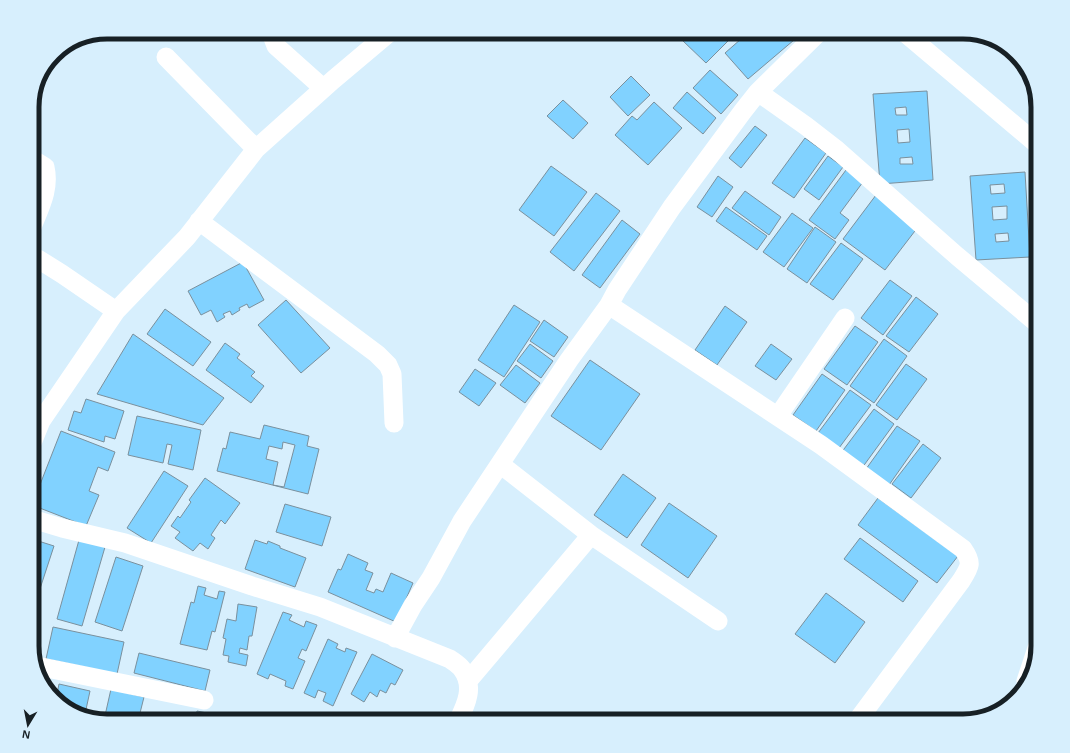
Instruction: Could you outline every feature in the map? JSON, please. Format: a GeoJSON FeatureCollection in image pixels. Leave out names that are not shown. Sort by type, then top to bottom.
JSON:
{"type":"FeatureCollection","features":[{"type":"Feature","properties":{"kind":"street"},"geometry":{"type":"LineString","coordinates":[[273,39],[276,46],[323,88]]}},
{"type":"Feature","properties":{"kind":"street"},"geometry":{"type":"LineString","coordinates":[[39,424],[116,311],[187,236],[256,149],[323,88],[382,39]]}},
{"type":"Feature","properties":{"kind":"street"},"geometry":{"type":"LineString","coordinates":[[395,638],[458,528],[569,360],[609,305],[672,207],[758,92],[811,39]]}},
{"type":"Feature","properties":{"kind":"street"},"geometry":{"type":"LineString","coordinates":[[912,39],[1031,139]]}},
{"type":"Feature","properties":{"kind":"street"},"geometry":{"type":"LineString","coordinates":[[166,57],[256,149]]}},
{"type":"Feature","properties":{"kind":"street"},"geometry":{"type":"LineString","coordinates":[[758,92],[800,121],[837,150],[957,256],[1031,318]]}},
{"type":"Feature","properties":{"kind":"street"},"geometry":{"type":"LineString","coordinates":[[39,163],[45,167],[47,176],[46,190],[39,208]]}},
{"type":"Feature","properties":{"kind":"street"},"geometry":{"type":"LineString","coordinates":[[199,221],[388,365],[392,374],[394,423]]}},
{"type":"Feature","properties":{"kind":"street"},"geometry":{"type":"LineString","coordinates":[[39,259],[116,311]]}},
{"type":"Feature","properties":{"kind":"street"},"geometry":{"type":"LineString","coordinates":[[609,305],[821,444],[963,549],[968,556],[970,563],[968,571],[862,714]]}},
{"type":"Feature","properties":{"kind":"street"},"geometry":{"type":"LineString","coordinates":[[778,416],[845,318]]}},
{"type":"Feature","properties":{"kind":"street"},"geometry":{"type":"LineString","coordinates":[[500,464],[590,535],[718,621]]}},
{"type":"Feature","properties":{"kind":"street"},"geometry":{"type":"LineString","coordinates":[[39,521],[125,543],[252,586],[320,607],[450,659],[463,670],[468,681],[469,690],[466,705],[462,714]]}},
{"type":"Feature","properties":{"kind":"street"},"geometry":{"type":"LineString","coordinates":[[468,681],[590,535]]}},
{"type":"Feature","properties":{"kind":"street"},"geometry":{"type":"LineString","coordinates":[[42,667],[204,700]]}},
{"type":"Feature","properties":{"kind":"building"},"geometry":{"type":"Polygon","coordinates":[[[683,39],[730,39],[706,63],[682,40],[683,39]]]}},
{"type":"Feature","properties":{"kind":"building"},"geometry":{"type":"Polygon","coordinates":[[[741,39],[794,40],[748,79],[725,53],[741,39]]]}},
{"type":"Feature","properties":{"kind":"building"},"geometry":{"type":"Polygon","coordinates":[[[710,70],[738,95],[721,114],[693,88],[710,70]]]}},
{"type":"Feature","properties":{"kind":"building"},"geometry":{"type":"Polygon","coordinates":[[[631,76],[650,95],[628,116],[610,97],[631,76]]]}},
{"type":"Feature","properties":{"kind":"building"},"geometry":{"type":"Polygon","coordinates":[[[927,91],[933,180],[880,184],[873,94],[927,91]],[[906,107],[895,108],[896,115],[907,115],[906,107]],[[909,129],[897,130],[898,143],[910,142],[909,129]],[[912,157],[900,158],[900,164],[913,164],[912,157]]]}},
{"type":"Feature","properties":{"kind":"building"},"geometry":{"type":"Polygon","coordinates":[[[687,92],[716,118],[703,134],[673,108],[687,92]]]}},
{"type":"Feature","properties":{"kind":"building"},"geometry":{"type":"Polygon","coordinates":[[[563,100],[588,123],[573,139],[547,116],[563,100]]]}},
{"type":"Feature","properties":{"kind":"building"},"geometry":{"type":"Polygon","coordinates":[[[654,102],[682,128],[648,165],[615,135],[632,116],[637,120],[654,102]]]}},
{"type":"Feature","properties":{"kind":"building"},"geometry":{"type":"Polygon","coordinates":[[[755,126],[767,135],[741,168],[729,158],[755,126]]]}},
{"type":"Feature","properties":{"kind":"building"},"geometry":{"type":"Polygon","coordinates":[[[805,138],[826,153],[794,198],[772,183],[805,138]]]}},
{"type":"Feature","properties":{"kind":"building"},"geometry":{"type":"Polygon","coordinates":[[[828,156],[843,167],[819,200],[804,189],[828,156]]]}},
{"type":"Feature","properties":{"kind":"building"},"geometry":{"type":"Polygon","coordinates":[[[551,166],[587,192],[554,236],[519,210],[551,166]]]}},
{"type":"Feature","properties":{"kind":"building"},"geometry":{"type":"Polygon","coordinates":[[[846,170],[863,182],[840,213],[849,220],[835,239],[809,220],[846,170]]]}},
{"type":"Feature","properties":{"kind":"building"},"geometry":{"type":"Polygon","coordinates":[[[1025,172],[1030,257],[976,260],[970,176],[1025,172]],[[1004,184],[990,185],[991,194],[1005,193],[1004,184]],[[1007,206],[992,207],[993,220],[1007,219],[1007,206]],[[1008,233],[995,234],[996,242],[1009,241],[1008,233]]]}},
{"type":"Feature","properties":{"kind":"building"},"geometry":{"type":"Polygon","coordinates":[[[718,176],[733,187],[712,217],[697,207],[718,176]]]}},
{"type":"Feature","properties":{"kind":"building"},"geometry":{"type":"Polygon","coordinates":[[[745,191],[781,217],[769,235],[732,208],[745,191]]]}},
{"type":"Feature","properties":{"kind":"building"},"geometry":{"type":"Polygon","coordinates":[[[596,193],[620,211],[574,271],[550,252],[596,193]]]}},
{"type":"Feature","properties":{"kind":"building"},"geometry":{"type":"Polygon","coordinates":[[[876,195],[918,227],[885,270],[843,239],[876,195]]]}},
{"type":"Feature","properties":{"kind":"building"},"geometry":{"type":"Polygon","coordinates":[[[726,207],[767,236],[757,250],[716,221],[726,207]]]}},
{"type":"Feature","properties":{"kind":"building"},"geometry":{"type":"Polygon","coordinates":[[[792,213],[813,228],[784,267],[763,252],[792,213]]]}},
{"type":"Feature","properties":{"kind":"building"},"geometry":{"type":"Polygon","coordinates":[[[622,220],[640,234],[600,288],[582,275],[622,220]]]}},
{"type":"Feature","properties":{"kind":"building"},"geometry":{"type":"Polygon","coordinates":[[[815,227],[836,242],[807,283],[787,269],[815,227]]]}},
{"type":"Feature","properties":{"kind":"building"},"geometry":{"type":"Polygon","coordinates":[[[841,243],[863,259],[833,300],[810,284],[841,243]]]}},
{"type":"Feature","properties":{"kind":"building"},"geometry":{"type":"Polygon","coordinates":[[[243,262],[264,300],[249,308],[247,304],[239,308],[240,310],[232,315],[230,311],[223,314],[225,317],[217,322],[211,310],[201,315],[188,291],[243,262]]]}},
{"type":"Feature","properties":{"kind":"building"},"geometry":{"type":"Polygon","coordinates":[[[890,280],[912,296],[883,335],[861,318],[890,280]]]}},
{"type":"Feature","properties":{"kind":"building"},"geometry":{"type":"Polygon","coordinates":[[[916,297],[938,314],[909,352],[886,336],[916,297]]]}},
{"type":"Feature","properties":{"kind":"building"},"geometry":{"type":"Polygon","coordinates":[[[286,300],[330,348],[301,373],[258,325],[286,300]]]}},
{"type":"Feature","properties":{"kind":"building"},"geometry":{"type":"Polygon","coordinates":[[[514,305],[540,322],[504,377],[478,360],[514,305]]]}},
{"type":"Feature","properties":{"kind":"building"},"geometry":{"type":"Polygon","coordinates":[[[725,306],[747,322],[717,365],[695,350],[725,306]]]}},
{"type":"Feature","properties":{"kind":"building"},"geometry":{"type":"Polygon","coordinates":[[[165,309],[211,342],[193,366],[147,334],[165,309]]]}},
{"type":"Feature","properties":{"kind":"building"},"geometry":{"type":"Polygon","coordinates":[[[544,320],[568,337],[554,357],[530,341],[544,320]]]}},
{"type":"Feature","properties":{"kind":"building"},"geometry":{"type":"Polygon","coordinates":[[[855,326],[878,342],[847,385],[824,369],[855,326]]]}},
{"type":"Feature","properties":{"kind":"building"},"geometry":{"type":"Polygon","coordinates":[[[133,334],[224,398],[203,425],[97,394],[133,334]]]}},
{"type":"Feature","properties":{"kind":"building"},"geometry":{"type":"Polygon","coordinates":[[[884,339],[907,356],[874,403],[850,386],[884,339]]]}},
{"type":"Feature","properties":{"kind":"building"},"geometry":{"type":"Polygon","coordinates":[[[225,343],[240,354],[237,358],[255,372],[251,376],[264,386],[251,403],[206,370],[225,343]]]}},
{"type":"Feature","properties":{"kind":"building"},"geometry":{"type":"Polygon","coordinates":[[[530,344],[553,361],[541,378],[517,361],[530,344]]]}},
{"type":"Feature","properties":{"kind":"building"},"geometry":{"type":"Polygon","coordinates":[[[771,344],[792,359],[776,380],[755,366],[771,344]]]}},
{"type":"Feature","properties":{"kind":"building"},"geometry":{"type":"Polygon","coordinates":[[[590,360],[640,394],[601,450],[551,416],[590,360]]]}},
{"type":"Feature","properties":{"kind":"building"},"geometry":{"type":"Polygon","coordinates":[[[906,364],[927,379],[897,420],[876,405],[906,364]]]}},
{"type":"Feature","properties":{"kind":"building"},"geometry":{"type":"Polygon","coordinates":[[[516,365],[540,383],[525,403],[500,385],[516,365]]]}},
{"type":"Feature","properties":{"kind":"building"},"geometry":{"type":"Polygon","coordinates":[[[475,369],[496,383],[479,406],[459,392],[475,369]]]}},
{"type":"Feature","properties":{"kind":"building"},"geometry":{"type":"Polygon","coordinates":[[[822,374],[845,390],[816,431],[793,415],[822,374]]]}},
{"type":"Feature","properties":{"kind":"building"},"geometry":{"type":"Polygon","coordinates":[[[850,390],[871,405],[839,448],[818,433],[850,390]]]}},
{"type":"Feature","properties":{"kind":"building"},"geometry":{"type":"Polygon","coordinates":[[[86,399],[124,411],[115,439],[105,436],[104,442],[68,430],[74,411],[81,413],[86,399]]]}},
{"type":"Feature","properties":{"kind":"building"},"geometry":{"type":"Polygon","coordinates":[[[874,409],[894,424],[862,468],[841,453],[874,409]]]}},
{"type":"Feature","properties":{"kind":"building"},"geometry":{"type":"Polygon","coordinates":[[[137,416],[201,430],[193,470],[168,464],[172,445],[167,444],[163,463],[128,455],[137,416]]]}},
{"type":"Feature","properties":{"kind":"building"},"geometry":{"type":"Polygon","coordinates":[[[264,425],[309,436],[307,446],[319,449],[308,494],[217,471],[223,448],[226,449],[230,432],[260,439],[264,425]],[[283,442],[282,449],[269,446],[266,459],[278,462],[273,485],[284,487],[295,445],[283,442]]]}},
{"type":"Feature","properties":{"kind":"building"},"geometry":{"type":"Polygon","coordinates":[[[897,426],[920,441],[889,485],[866,469],[897,426]]]}},
{"type":"Feature","properties":{"kind":"building"},"geometry":{"type":"Polygon","coordinates":[[[61,431],[115,452],[108,471],[98,467],[89,491],[99,495],[86,526],[39,508],[39,487],[61,431]]]}},
{"type":"Feature","properties":{"kind":"building"},"geometry":{"type":"Polygon","coordinates":[[[923,444],[941,458],[911,498],[892,484],[923,444]]]}},
{"type":"Feature","properties":{"kind":"building"},"geometry":{"type":"Polygon","coordinates":[[[164,471],[188,486],[151,543],[127,528],[164,471]]]}},
{"type":"Feature","properties":{"kind":"building"},"geometry":{"type":"Polygon","coordinates":[[[623,474],[656,498],[627,538],[594,515],[623,474]]]}},
{"type":"Feature","properties":{"kind":"building"},"geometry":{"type":"Polygon","coordinates":[[[205,478],[240,503],[225,524],[221,520],[211,535],[215,538],[208,549],[200,543],[193,551],[175,538],[180,532],[171,526],[178,516],[180,518],[191,502],[189,500],[205,478]]]}},
{"type":"Feature","properties":{"kind":"building"},"geometry":{"type":"Polygon","coordinates":[[[878,498],[958,556],[937,583],[858,525],[878,498]]]}},
{"type":"Feature","properties":{"kind":"building"},"geometry":{"type":"Polygon","coordinates":[[[669,503],[717,536],[688,578],[641,545],[669,503]]]}},
{"type":"Feature","properties":{"kind":"building"},"geometry":{"type":"Polygon","coordinates":[[[285,504],[331,517],[322,546],[276,532],[285,504]]]}},
{"type":"Feature","properties":{"kind":"building"},"geometry":{"type":"Polygon","coordinates":[[[860,538],[918,581],[903,602],[844,559],[860,538]]]}},
{"type":"Feature","properties":{"kind":"building"},"geometry":{"type":"Polygon","coordinates":[[[79,540],[105,547],[82,626],[57,619],[79,540]]]}},
{"type":"Feature","properties":{"kind":"building"},"geometry":{"type":"Polygon","coordinates":[[[255,540],[267,544],[268,541],[280,546],[280,548],[306,558],[295,587],[245,569],[255,540]]]}},
{"type":"Feature","properties":{"kind":"building"},"geometry":{"type":"Polygon","coordinates":[[[39,541],[54,546],[39,592],[39,541]]]}},
{"type":"Feature","properties":{"kind":"building"},"geometry":{"type":"Polygon","coordinates":[[[348,554],[368,563],[365,570],[373,573],[366,590],[374,593],[376,589],[383,592],[391,573],[413,583],[396,622],[328,592],[338,569],[341,570],[348,554]]]}},
{"type":"Feature","properties":{"kind":"building"},"geometry":{"type":"Polygon","coordinates":[[[116,557],[143,566],[122,631],[95,622],[116,557]]]}},
{"type":"Feature","properties":{"kind":"building"},"geometry":{"type":"Polygon","coordinates":[[[198,586],[206,588],[204,595],[217,599],[219,591],[225,592],[215,632],[212,631],[207,650],[180,644],[191,602],[194,603],[198,586]]]}},
{"type":"Feature","properties":{"kind":"building"},"geometry":{"type":"Polygon","coordinates":[[[826,593],[865,622],[835,663],[795,634],[826,593]]]}},
{"type":"Feature","properties":{"kind":"building"},"geometry":{"type":"Polygon","coordinates":[[[238,604],[257,607],[252,636],[249,636],[247,650],[240,648],[239,653],[248,655],[246,666],[228,662],[229,656],[223,655],[226,639],[223,638],[227,619],[236,621],[238,604]]]}},
{"type":"Feature","properties":{"kind":"building"},"geometry":{"type":"Polygon","coordinates":[[[283,612],[292,615],[289,620],[304,627],[306,621],[317,625],[306,651],[302,649],[298,658],[305,661],[293,689],[285,686],[286,681],[270,674],[268,679],[257,674],[283,612]]]}},
{"type":"Feature","properties":{"kind":"building"},"geometry":{"type":"Polygon","coordinates":[[[53,627],[124,642],[117,674],[46,659],[53,627]]]}},
{"type":"Feature","properties":{"kind":"building"},"geometry":{"type":"Polygon","coordinates":[[[328,639],[338,644],[336,648],[345,652],[346,648],[357,652],[333,706],[323,701],[326,693],[318,690],[315,698],[304,693],[328,639]]]}},
{"type":"Feature","properties":{"kind":"building"},"geometry":{"type":"Polygon","coordinates":[[[139,653],[210,670],[205,691],[134,673],[139,653]]]}},
{"type":"Feature","properties":{"kind":"building"},"geometry":{"type":"Polygon","coordinates":[[[372,654],[403,670],[395,685],[391,683],[386,693],[380,690],[377,697],[370,692],[364,702],[351,694],[372,654]]]}},
{"type":"Feature","properties":{"kind":"building"},"geometry":{"type":"Polygon","coordinates":[[[59,684],[90,691],[86,710],[69,703],[57,692],[59,684]]]}},
{"type":"Feature","properties":{"kind":"building"},"geometry":{"type":"Polygon","coordinates":[[[111,689],[144,697],[140,714],[105,714],[111,689]]]}},
{"type":"Feature","properties":{"kind":"building"},"geometry":{"type":"Polygon","coordinates":[[[197,711],[212,714],[196,714],[197,711]]]}}]}
